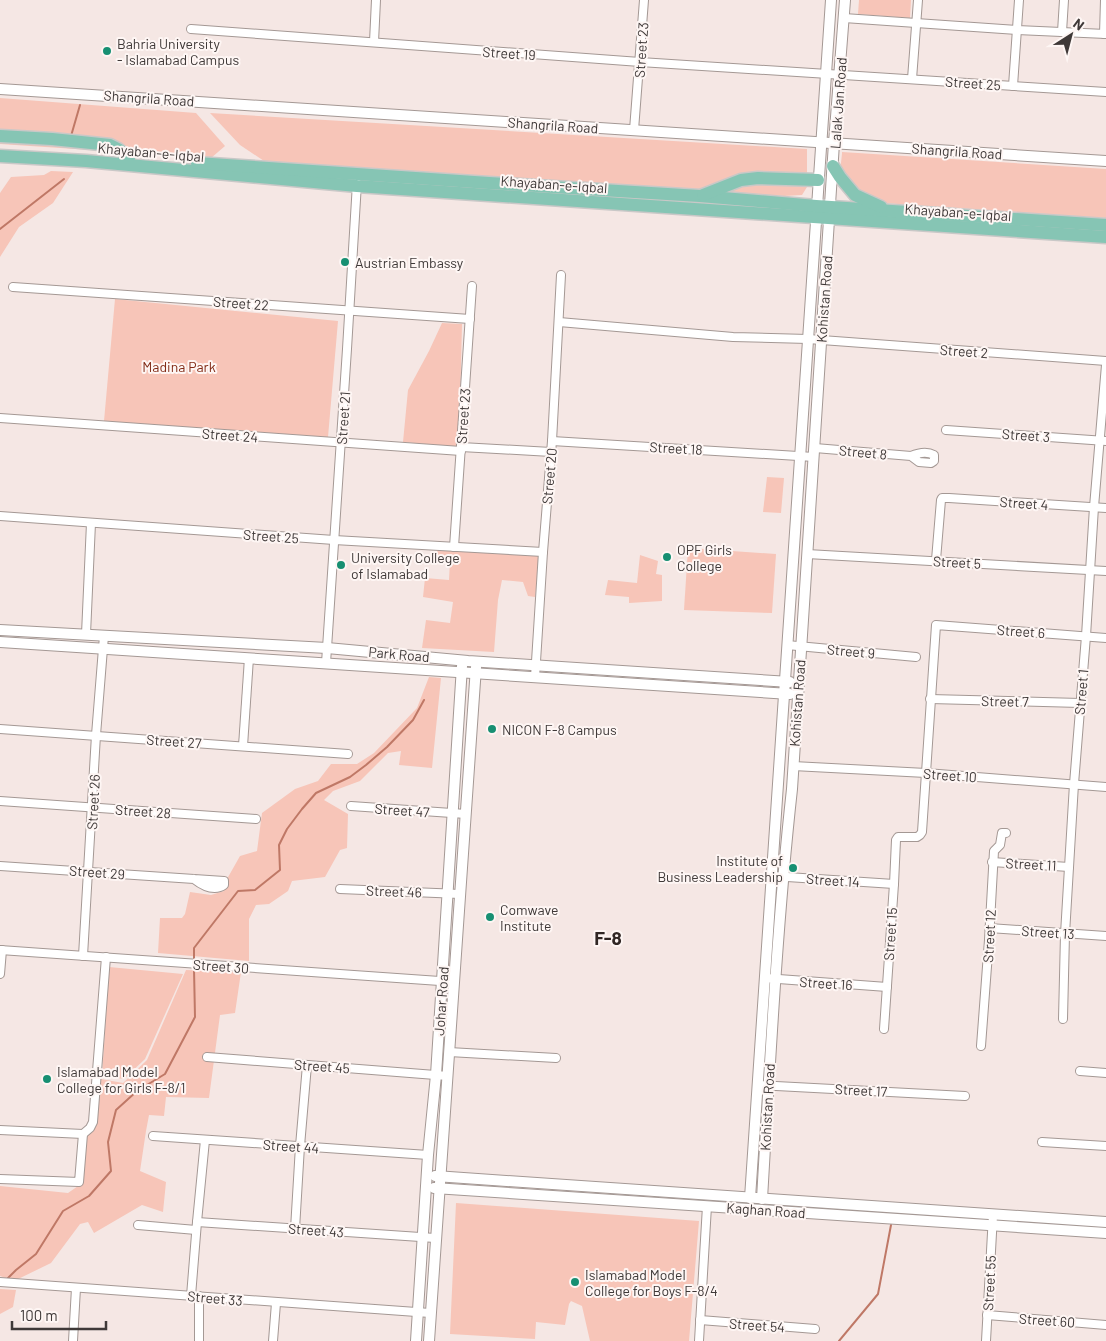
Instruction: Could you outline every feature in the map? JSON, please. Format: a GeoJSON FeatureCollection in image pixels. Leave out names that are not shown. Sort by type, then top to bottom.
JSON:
{"type":"FeatureCollection","features":[{"type":"Feature","properties":{"kind":"main road"},"geometry":{"type":"LineString","coordinates":[[0,136],[110,145],[118,149],[127,161],[108,169],[0,162]]}},
{"type":"Feature","properties":{"kind":"main road","name":"Khayaban-e-Iqbal"},"geometry":{"type":"LineString","coordinates":[[0,149],[357,180],[830,213],[1106,237]]}},
{"type":"Feature","properties":{"kind":"main road","name":"Khayaban-e-Iqbal"},"geometry":{"type":"LineString","coordinates":[[0,156],[86,161],[127,161]]}},
{"type":"Feature","properties":{"kind":"main road"},"geometry":{"type":"LineString","coordinates":[[833,166],[855,195],[888,211]]}},
{"type":"Feature","properties":{"kind":"main road"},"geometry":{"type":"LineString","coordinates":[[700,196],[741,180],[758,178],[818,180]]}},
{"type":"Feature","properties":{"kind":"main road","name":"Khayaban-e-Iqbal"},"geometry":{"type":"LineString","coordinates":[[357,180],[700,196],[816,212]]}},
{"type":"Feature","properties":{"kind":"main road","name":"Khayaban-e-Iqbal"},"geometry":{"type":"LineString","coordinates":[[830,213],[888,211],[1106,225]]}},
{"type":"Feature","properties":{"kind":"street"},"geometry":{"type":"LineString","coordinates":[[374,42],[376,0]]}},
{"type":"Feature","properties":{"kind":"street","name":"Street 23"},"geometry":{"type":"LineString","coordinates":[[634,130],[644,0]]}},
{"type":"Feature","properties":{"kind":"street","name":"Lalak Jan Road"},"geometry":{"type":"LineString","coordinates":[[816,212],[831,0]]}},
{"type":"Feature","properties":{"kind":"street","name":"Lalak Jan Road"},"geometry":{"type":"LineString","coordinates":[[830,213],[845,0]]}},
{"type":"Feature","properties":{"kind":"street"},"geometry":{"type":"LineString","coordinates":[[912,79],[918,0]]}},
{"type":"Feature","properties":{"kind":"street"},"geometry":{"type":"LineString","coordinates":[[1013,86],[1019,0]]}},
{"type":"Feature","properties":{"kind":"street"},"geometry":{"type":"LineString","coordinates":[[1062,32],[1064,0]]}},
{"type":"Feature","properties":{"kind":"street"},"geometry":{"type":"LineString","coordinates":[[844,18],[1105,34],[1105,0]]}},
{"type":"Feature","properties":{"kind":"street","name":"Street 19"},"geometry":{"type":"LineString","coordinates":[[191,29],[640,62],[840,74]]}},
{"type":"Feature","properties":{"kind":"street","name":"Street 25"},"geometry":{"type":"LineString","coordinates":[[840,74],[1106,92]]}},
{"type":"Feature","properties":{"kind":"street","name":"Shangrila Road"},"geometry":{"type":"LineString","coordinates":[[0,89],[1106,161]]}},
{"type":"Feature","properties":{"kind":"street","name":"Street 21"},"geometry":{"type":"LineString","coordinates":[[326,663],[357,180]]}},
{"type":"Feature","properties":{"kind":"street","name":"Kohistan Road"},"geometry":{"type":"LineString","coordinates":[[750,1198],[763,1085],[777,876],[779,765],[816,212]]}},
{"type":"Feature","properties":{"kind":"street","name":"Kohistan Road"},"geometry":{"type":"LineString","coordinates":[[777,876],[792,789],[830,213]]}},
{"type":"Feature","properties":{"kind":"street","name":"Street 20"},"geometry":{"type":"LineString","coordinates":[[535,677],[552,441],[561,275]]}},
{"type":"Feature","properties":{"kind":"street","name":"Street 23"},"geometry":{"type":"LineString","coordinates":[[454,546],[472,286]]}},
{"type":"Feature","properties":{"kind":"street","name":"Street 22"},"geometry":{"type":"LineString","coordinates":[[13,287],[470,319]]}},
{"type":"Feature","properties":{"kind":"street"},"geometry":{"type":"LineString","coordinates":[[559,322],[733,336],[808,339]]}},
{"type":"Feature","properties":{"kind":"street","name":"Street 2"},"geometry":{"type":"LineString","coordinates":[[808,339],[1106,361]]}},
{"type":"Feature","properties":{"kind":"street","name":"Street 1"},"geometry":{"type":"LineString","coordinates":[[1063,1019],[1065,934],[1074,784],[1094,507],[1103,440],[1106,365]]}},
{"type":"Feature","properties":{"kind":"street","name":"Street 24"},"geometry":{"type":"LineString","coordinates":[[0,418],[341,444],[551,452]]}},
{"type":"Feature","properties":{"kind":"street","name":"Street 3"},"geometry":{"type":"LineString","coordinates":[[946,430],[1103,440]]}},
{"type":"Feature","properties":{"kind":"street","name":"Street 18"},"geometry":{"type":"LineString","coordinates":[[552,441],[800,456],[814,453]]}},
{"type":"Feature","properties":{"kind":"street","name":"Street 8"},"geometry":{"type":"LineString","coordinates":[[814,453],[911,456]]}},
{"type":"Feature","properties":{"kind":"street","name":"Street 4"},"geometry":{"type":"LineString","coordinates":[[936,560],[942,498],[1106,508]]}},
{"type":"Feature","properties":{"kind":"street","name":"Street 25"},"geometry":{"type":"LineString","coordinates":[[0,516],[334,540],[543,552]]}},
{"type":"Feature","properties":{"kind":"street"},"geometry":{"type":"LineString","coordinates":[[86,634],[92,523]]}},
{"type":"Feature","properties":{"kind":"street","name":"Street 5"},"geometry":{"type":"LineString","coordinates":[[807,554],[1106,570]]}},
{"type":"Feature","properties":{"kind":"street","name":"Street 6"},"geometry":{"type":"LineString","coordinates":[[930,699],[936,625],[1106,638]]}},
{"type":"Feature","properties":{"kind":"street","name":"Park Road"},"geometry":{"type":"LineString","coordinates":[[0,630],[327,648],[462,660],[799,683]]}},
{"type":"Feature","properties":{"kind":"street","name":"Street 26"},"geometry":{"type":"LineString","coordinates":[[83,956],[104,636]]}},
{"type":"Feature","properties":{"kind":"street","name":"Park Road"},"geometry":{"type":"LineString","coordinates":[[0,642],[798,694]]}},
{"type":"Feature","properties":{"kind":"street","name":"Street 9"},"geometry":{"type":"LineString","coordinates":[[787,645],[916,657]]}},
{"type":"Feature","properties":{"kind":"street"},"geometry":{"type":"LineString","coordinates":[[243,746],[249,658]]}},
{"type":"Feature","properties":{"kind":"street","name":"Johar Road"},"geometry":{"type":"LineString","coordinates":[[416,1341],[426,1175],[436,1075],[462,660]]}},
{"type":"Feature","properties":{"kind":"street","name":"Johar Road"},"geometry":{"type":"LineString","coordinates":[[429,1341],[477,661]]}},
{"type":"Feature","properties":{"kind":"street"},"geometry":{"type":"LineString","coordinates":[[926,773],[930,699]]}},
{"type":"Feature","properties":{"kind":"street","name":"Street 7"},"geometry":{"type":"LineString","coordinates":[[930,699],[1080,703]]}},
{"type":"Feature","properties":{"kind":"street","name":"Street 27"},"geometry":{"type":"LineString","coordinates":[[0,729],[348,754]]}},
{"type":"Feature","properties":{"kind":"street"},"geometry":{"type":"LineString","coordinates":[[779,765],[793,766]]}},
{"type":"Feature","properties":{"kind":"street","name":"Street 10"},"geometry":{"type":"LineString","coordinates":[[793,766],[1106,786]]}},
{"type":"Feature","properties":{"kind":"street","name":"Street 15"},"geometry":{"type":"LineString","coordinates":[[884,1029],[896,840],[898,837],[917,836],[922,832],[926,773]]}},
{"type":"Feature","properties":{"kind":"street"},"geometry":{"type":"LineString","coordinates":[[778,788],[792,789]]}},
{"type":"Feature","properties":{"kind":"street","name":"Street 28"},"geometry":{"type":"LineString","coordinates":[[0,801],[256,819]]}},
{"type":"Feature","properties":{"kind":"street","name":"Street 47"},"geometry":{"type":"LineString","coordinates":[[351,806],[466,814]]}},
{"type":"Feature","properties":{"kind":"street","name":"Street 12"},"geometry":{"type":"LineString","coordinates":[[981,1046],[992,862],[994,851],[1001,843],[1002,833],[1006,833]]}},
{"type":"Feature","properties":{"kind":"street","name":"Street 11"},"geometry":{"type":"LineString","coordinates":[[992,862],[1069,867]]}},
{"type":"Feature","properties":{"kind":"street","name":"Street 29"},"geometry":{"type":"LineString","coordinates":[[0,866],[194,879]]}},
{"type":"Feature","properties":{"kind":"street","name":"Street 14"},"geometry":{"type":"LineString","coordinates":[[777,876],[894,884]]}},
{"type":"Feature","properties":{"kind":"street","name":"Street 46"},"geometry":{"type":"LineString","coordinates":[[340,889],[460,894]]}},
{"type":"Feature","properties":{"kind":"street","name":"Street 13"},"geometry":{"type":"LineString","coordinates":[[989,928],[1106,936]]}},
{"type":"Feature","properties":{"kind":"street"},"geometry":{"type":"LineString","coordinates":[[0,974],[1,950]]}},
{"type":"Feature","properties":{"kind":"street","name":"Street 30"},"geometry":{"type":"LineString","coordinates":[[1,950],[454,982]]}},
{"type":"Feature","properties":{"kind":"street"},"geometry":{"type":"LineString","coordinates":[[0,1130],[83,1134],[90,1128],[93,1122],[106,958]]}},
{"type":"Feature","properties":{"kind":"street","name":"Street 16"},"geometry":{"type":"LineString","coordinates":[[770,979],[887,987]]}},
{"type":"Feature","properties":{"kind":"street"},"geometry":{"type":"LineString","coordinates":[[449,1052],[556,1058]]}},
{"type":"Feature","properties":{"kind":"street","name":"Street 45"},"geometry":{"type":"LineString","coordinates":[[207,1057],[448,1076]]}},
{"type":"Feature","properties":{"kind":"street"},"geometry":{"type":"LineString","coordinates":[[295,1229],[307,1065]]}},
{"type":"Feature","properties":{"kind":"street"},"geometry":{"type":"LineString","coordinates":[[1080,1071],[1106,1073]]}},
{"type":"Feature","properties":{"kind":"street","name":"Kohistan Road"},"geometry":{"type":"LineString","coordinates":[[762,1199],[763,1085]]}},
{"type":"Feature","properties":{"kind":"street","name":"Street 17"},"geometry":{"type":"LineString","coordinates":[[763,1085],[965,1096]]}},
{"type":"Feature","properties":{"kind":"street"},"geometry":{"type":"LineString","coordinates":[[0,1179],[79,1182],[83,1134]]}},
{"type":"Feature","properties":{"kind":"street","name":"Street 44"},"geometry":{"type":"LineString","coordinates":[[153,1136],[428,1155]]}},
{"type":"Feature","properties":{"kind":"street"},"geometry":{"type":"LineString","coordinates":[[199,1341],[195,1296],[196,1226],[205,1140]]}},
{"type":"Feature","properties":{"kind":"street"},"geometry":{"type":"LineString","coordinates":[[1042,1142],[1106,1146]]}},
{"type":"Feature","properties":{"kind":"street","name":"Kaghan Road"},"geometry":{"type":"LineString","coordinates":[[426,1175],[762,1199],[993,1220],[1106,1233]]}},
{"type":"Feature","properties":{"kind":"street"},"geometry":{"type":"LineString","coordinates":[[487,1191],[488,1180]]}},
{"type":"Feature","properties":{"kind":"street","name":"Kaghan Road"},"geometry":{"type":"LineString","coordinates":[[426,1188],[707,1206],[993,1220],[1106,1222]]}},
{"type":"Feature","properties":{"kind":"street"},"geometry":{"type":"LineString","coordinates":[[628,1201],[629,1190]]}},
{"type":"Feature","properties":{"kind":"street"},"geometry":{"type":"LineString","coordinates":[[699,1341],[707,1206]]}},
{"type":"Feature","properties":{"kind":"street","name":"Street 55"},"geometry":{"type":"LineString","coordinates":[[986,1341],[993,1220]]}},
{"type":"Feature","properties":{"kind":"street","name":"Street 43"},"geometry":{"type":"LineString","coordinates":[[138,1225],[295,1229],[435,1238]]}},
{"type":"Feature","properties":{"kind":"street","name":"Street 33"},"geometry":{"type":"LineString","coordinates":[[0,1282],[430,1313]]}},
{"type":"Feature","properties":{"kind":"street"},"geometry":{"type":"LineString","coordinates":[[73,1341],[76,1288]]}},
{"type":"Feature","properties":{"kind":"street"},"geometry":{"type":"LineString","coordinates":[[273,1341],[276,1303]]}},
{"type":"Feature","properties":{"kind":"street","name":"Street 60"},"geometry":{"type":"LineString","coordinates":[[987,1316],[1106,1324]]}},
{"type":"Feature","properties":{"kind":"street","name":"Street 54"},"geometry":{"type":"LineString","coordinates":[[700,1320],[815,1329]]}},
{"type":"Feature","properties":{"kind":"green space"},"geometry":{"type":"Polygon","coordinates":[[[859,0],[911,0],[910,18],[858,14],[859,0]]]}},
{"type":"Feature","properties":{"kind":"green space"},"geometry":{"type":"Polygon","coordinates":[[[0,98],[196,113],[225,146],[211,158],[0,144],[0,98]]]}},
{"type":"Feature","properties":{"kind":"green space"},"geometry":{"type":"Polygon","coordinates":[[[210,113],[807,149],[807,187],[802,195],[784,196],[264,161],[240,145],[210,113]]]}},
{"type":"Feature","properties":{"kind":"green space"},"geometry":{"type":"Polygon","coordinates":[[[842,152],[1106,169],[1106,218],[883,203],[859,191],[848,182],[841,172],[842,152]]]}},
{"type":"Feature","properties":{"kind":"green space"},"geometry":{"type":"Polygon","coordinates":[[[51,171],[73,172],[53,203],[19,227],[0,257],[0,193],[11,177],[44,175],[51,171]]]}},
{"type":"Feature","properties":{"kind":"green space","name":"Madina Park"},"geometry":{"type":"Polygon","coordinates":[[[115,299],[338,321],[328,437],[104,421],[115,299]]]}},
{"type":"Feature","properties":{"kind":"green space"},"geometry":{"type":"Polygon","coordinates":[[[442,323],[462,324],[459,447],[403,442],[408,390],[442,323]]]}},
{"type":"Feature","properties":{"kind":"green space"},"geometry":{"type":"Polygon","coordinates":[[[767,477],[784,478],[781,513],[763,512],[767,477]]]}},
{"type":"Feature","properties":{"kind":"green space"},"geometry":{"type":"Polygon","coordinates":[[[437,548],[540,556],[535,597],[528,596],[523,582],[502,580],[498,600],[494,652],[422,648],[426,620],[450,623],[453,602],[423,597],[425,578],[449,580],[450,561],[437,558],[437,548]]]}},
{"type":"Feature","properties":{"kind":"green space"},"geometry":{"type":"Polygon","coordinates":[[[688,548],[776,554],[772,613],[684,610],[688,548]]]}},
{"type":"Feature","properties":{"kind":"green space"},"geometry":{"type":"Polygon","coordinates":[[[640,555],[658,561],[656,574],[662,575],[662,601],[629,603],[629,597],[605,595],[608,580],[637,583],[640,555]]]}},
{"type":"Feature","properties":{"kind":"green space"},"geometry":{"type":"Polygon","coordinates":[[[429,677],[441,678],[432,768],[399,765],[401,751],[388,753],[360,781],[333,791],[324,800],[348,814],[347,848],[340,850],[325,877],[292,881],[288,891],[269,904],[256,905],[249,919],[249,961],[158,953],[160,918],[182,918],[185,914],[190,892],[211,895],[224,891],[227,879],[240,856],[257,851],[262,813],[295,789],[318,781],[331,764],[357,764],[374,753],[417,708],[429,677]]]}},
{"type":"Feature","properties":{"kind":"green space"},"geometry":{"type":"Polygon","coordinates":[[[109,967],[183,974],[145,1059],[124,1079],[102,1076],[109,967]]]}},
{"type":"Feature","properties":{"kind":"green space"},"geometry":{"type":"Polygon","coordinates":[[[186,970],[241,972],[235,1013],[220,1015],[209,1098],[166,1097],[164,1116],[149,1115],[140,1171],[166,1182],[163,1212],[142,1205],[94,1233],[88,1222],[80,1224],[51,1263],[14,1281],[0,1276],[0,1186],[68,1193],[81,1184],[86,1136],[97,1122],[101,1079],[123,1083],[147,1060],[186,970]]]}},
{"type":"Feature","properties":{"kind":"green space","name":"Islamabad Model College for Boys F-8/4"},"geometry":{"type":"Polygon","coordinates":[[[456,1203],[699,1221],[689,1341],[590,1341],[582,1306],[571,1301],[565,1325],[536,1322],[535,1339],[450,1334],[456,1203]]]}},
{"type":"Feature","properties":{"kind":"green space"},"geometry":{"type":"Polygon","coordinates":[[[0,1289],[16,1290],[13,1307],[0,1314],[0,1289]]]}},
{"type":"Feature","properties":{"kind":"waterway"},"geometry":{"type":"LineString","coordinates":[[71,136],[80,105]]}},
{"type":"Feature","properties":{"kind":"waterway"},"geometry":{"type":"LineString","coordinates":[[0,229],[64,179]]}},
{"type":"Feature","properties":{"kind":"waterway"},"geometry":{"type":"LineString","coordinates":[[194,959],[194,948],[238,891],[255,890],[280,870],[279,845],[287,829],[316,793],[350,777],[387,747],[413,720],[424,700]]}},
{"type":"Feature","properties":{"kind":"waterway"},"geometry":{"type":"LineString","coordinates":[[8,1278],[36,1254],[63,1211],[89,1196],[111,1171],[108,1142],[116,1110],[137,1091],[165,1074],[195,1017],[194,969]]}},
{"type":"Feature","properties":{"kind":"waterway"},"geometry":{"type":"LineString","coordinates":[[839,1341],[878,1294],[891,1225]]}},
{"type":"Feature","properties":{"kind":"place","name":"Bahria University - Islamabad Campus"},"geometry":{"type":"Point","coordinates":[107,51]}},
{"type":"Feature","properties":{"kind":"place","name":"Austrian Embassy"},"geometry":{"type":"Point","coordinates":[345,262]}},
{"type":"Feature","properties":{"kind":"place","name":"OPF Girls College"},"geometry":{"type":"Point","coordinates":[667,557]}},
{"type":"Feature","properties":{"kind":"place","name":"University College of Islamabad"},"geometry":{"type":"Point","coordinates":[341,565]}},
{"type":"Feature","properties":{"kind":"place","name":"NICON F-8 Campus"},"geometry":{"type":"Point","coordinates":[492,729]}},
{"type":"Feature","properties":{"kind":"place","name":"Institute of Business Leadership"},"geometry":{"type":"Point","coordinates":[793,868]}},
{"type":"Feature","properties":{"kind":"place","name":"Comwave Institute"},"geometry":{"type":"Point","coordinates":[490,917]}},
{"type":"Feature","properties":{"kind":"place","name":"Islamabad Model College for Girls F-8/1"},"geometry":{"type":"Point","coordinates":[47,1079]}},
{"type":"Feature","properties":{"kind":"place","name":"Islamabad Model College for Boys F-8/4"},"geometry":{"type":"Point","coordinates":[575,1282]}},
{"type":"Feature","properties":{"kind":"district","name":"F-8"},"geometry":{"type":"Point","coordinates":[608,937]}}]}
